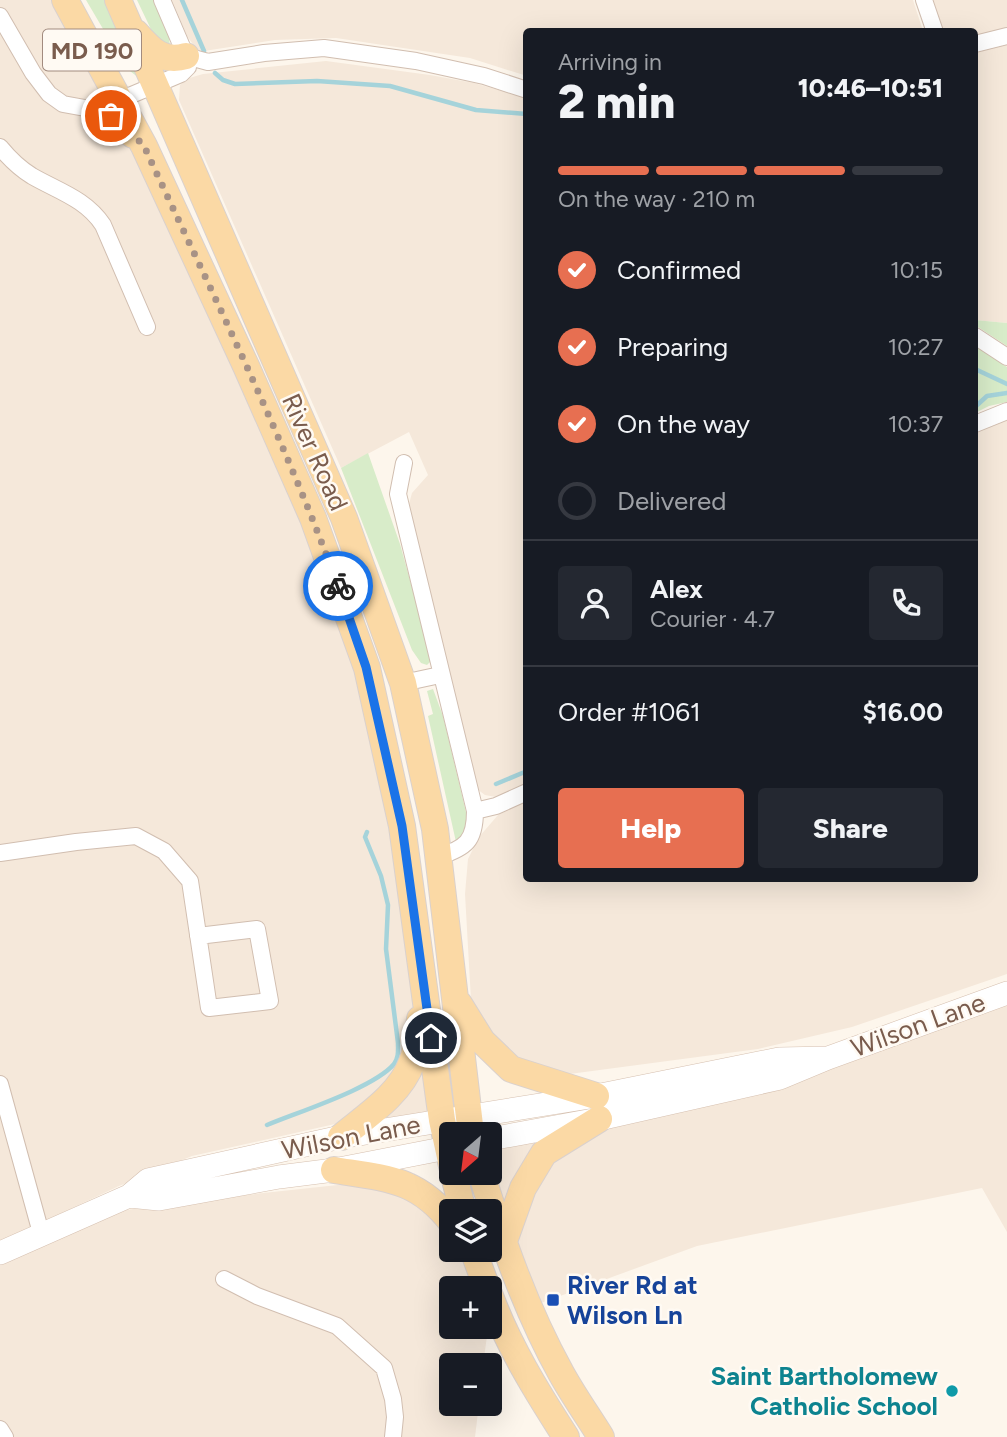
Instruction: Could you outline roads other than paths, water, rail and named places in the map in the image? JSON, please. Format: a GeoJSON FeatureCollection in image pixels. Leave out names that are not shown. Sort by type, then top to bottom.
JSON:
{"type":"FeatureCollection","features":[{"type":"Feature","properties":{"kind":"main road","name":"River Road"},"geometry":{"type":"LineString","coordinates":[[65,0],[107,105],[144,146],[246,366],[313,518],[366,667],[402,826],[443,1120]]}},
{"type":"Feature","properties":{"kind":"main road","name":"River Road"},"geometry":{"type":"LineString","coordinates":[[118,0],[344,518],[402,683],[435,829],[470,1122]]}},
{"type":"Feature","properties":{"kind":"main road"},"geometry":{"type":"LineString","coordinates":[[130,27],[160,56],[172,59],[186,57]]}},
{"type":"Feature","properties":{"kind":"main road"},"geometry":{"type":"LineString","coordinates":[[341,1137],[391,1095],[407,1073],[418,1034],[423,983]]}},
{"type":"Feature","properties":{"kind":"main road","name":"Wilson Lane"},"geometry":{"type":"LineString","coordinates":[[493,1122],[598,1108],[779,1078],[1007,993]]}},
{"type":"Feature","properties":{"kind":"main road"},"geometry":{"type":"LineString","coordinates":[[454,996],[482,1041],[511,1069],[598,1108],[544,1153],[523,1188],[503,1244]]}},
{"type":"Feature","properties":{"kind":"main road","name":"Wilson Lane"},"geometry":{"type":"LineString","coordinates":[[502,1136],[598,1108]]}},
{"type":"Feature","properties":{"kind":"main road","name":"Wilson Lane"},"geometry":{"type":"LineString","coordinates":[[0,1253],[129,1196],[148,1180],[341,1137],[443,1120],[454,1122]]}},
{"type":"Feature","properties":{"kind":"main road","name":"Wilson Lane"},"geometry":{"type":"LineString","coordinates":[[129,1196],[159,1199],[279,1177],[439,1159]]}},
{"type":"Feature","properties":{"kind":"main road"},"geometry":{"type":"LineString","coordinates":[[334,1170],[396,1180],[418,1191],[439,1208]]}},
{"type":"Feature","properties":{"kind":"main road"},"geometry":{"type":"LineString","coordinates":[[485,1185],[503,1244],[561,1372],[601,1437]]}},
{"type":"Feature","properties":{"kind":"main road"},"geometry":{"type":"LineString","coordinates":[[502,1327],[533,1386],[566,1437]]}},
{"type":"Feature","properties":{"kind":"street"},"geometry":{"type":"LineString","coordinates":[[0,16],[7,45],[49,94],[63,104],[107,105],[185,71],[188,62],[162,0]]}},
{"type":"Feature","properties":{"kind":"street"},"geometry":{"type":"LineString","coordinates":[[924,0],[934,28]]}},
{"type":"Feature","properties":{"kind":"street"},"geometry":{"type":"LineString","coordinates":[[978,43],[1007,36]]}},
{"type":"Feature","properties":{"kind":"street"},"geometry":{"type":"LineString","coordinates":[[186,57],[208,62],[264,53],[324,48],[416,61],[484,76],[523,89]]}},
{"type":"Feature","properties":{"kind":"street"},"geometry":{"type":"LineString","coordinates":[[0,147],[12,161],[31,175],[94,212],[103,225],[147,327]]}},
{"type":"Feature","properties":{"kind":"street"},"geometry":{"type":"LineString","coordinates":[[978,338],[1007,357]]}},
{"type":"Feature","properties":{"kind":"street"},"geometry":{"type":"LineString","coordinates":[[978,423],[1007,411]]}},
{"type":"Feature","properties":{"kind":"street"},"geometry":{"type":"LineString","coordinates":[[404,463],[398,494],[475,811],[472,834],[466,844],[459,850],[438,857]]}},
{"type":"Feature","properties":{"kind":"street"},"geometry":{"type":"LineString","coordinates":[[402,683],[440,675]]}},
{"type":"Feature","properties":{"kind":"street"},"geometry":{"type":"LineString","coordinates":[[475,811],[496,806],[523,794]]}},
{"type":"Feature","properties":{"kind":"street"},"geometry":{"type":"LineString","coordinates":[[0,853],[135,836],[164,850],[190,881],[198,936],[209,1008],[270,1001],[257,929],[198,936]]}},
{"type":"Feature","properties":{"kind":"street"},"geometry":{"type":"LineString","coordinates":[[0,1084],[41,1233]]}},
{"type":"Feature","properties":{"kind":"street"},"geometry":{"type":"LineString","coordinates":[[224,1279],[257,1296],[337,1326],[384,1368],[393,1399],[393,1437]]}},
{"type":"Feature","properties":{"kind":"street"},"geometry":{"type":"LineString","coordinates":[[0,1429],[5,1437]]}},
{"type":"Feature","properties":{"kind":"waterway"},"geometry":{"type":"LineString","coordinates":[[182,0],[204,51]]}},
{"type":"Feature","properties":{"kind":"waterway"},"geometry":{"type":"LineString","coordinates":[[215,73],[223,80],[235,84],[317,81],[390,86],[476,110],[523,114]]}},
{"type":"Feature","properties":{"kind":"waterway"},"geometry":{"type":"LineString","coordinates":[[978,370],[1007,384]]}},
{"type":"Feature","properties":{"kind":"waterway"},"geometry":{"type":"LineString","coordinates":[[978,404],[987,396],[1007,393]]}},
{"type":"Feature","properties":{"kind":"waterway"},"geometry":{"type":"LineString","coordinates":[[496,784],[523,773]]}},
{"type":"Feature","properties":{"kind":"waterway"},"geometry":{"type":"LineString","coordinates":[[267,1125],[335,1099],[370,1082],[384,1073],[397,1059],[398,1043],[386,949],[388,905],[381,876],[365,837],[367,832]]}},
{"type":"Feature","properties":{"kind":"place","name":"River Rd at Wilson Ln"},"geometry":{"type":"Point","coordinates":[553,1300]}},
{"type":"Feature","properties":{"kind":"place","name":"Saint Bartholomew Catholic School"},"geometry":{"type":"Point","coordinates":[952,1391]}}]}
